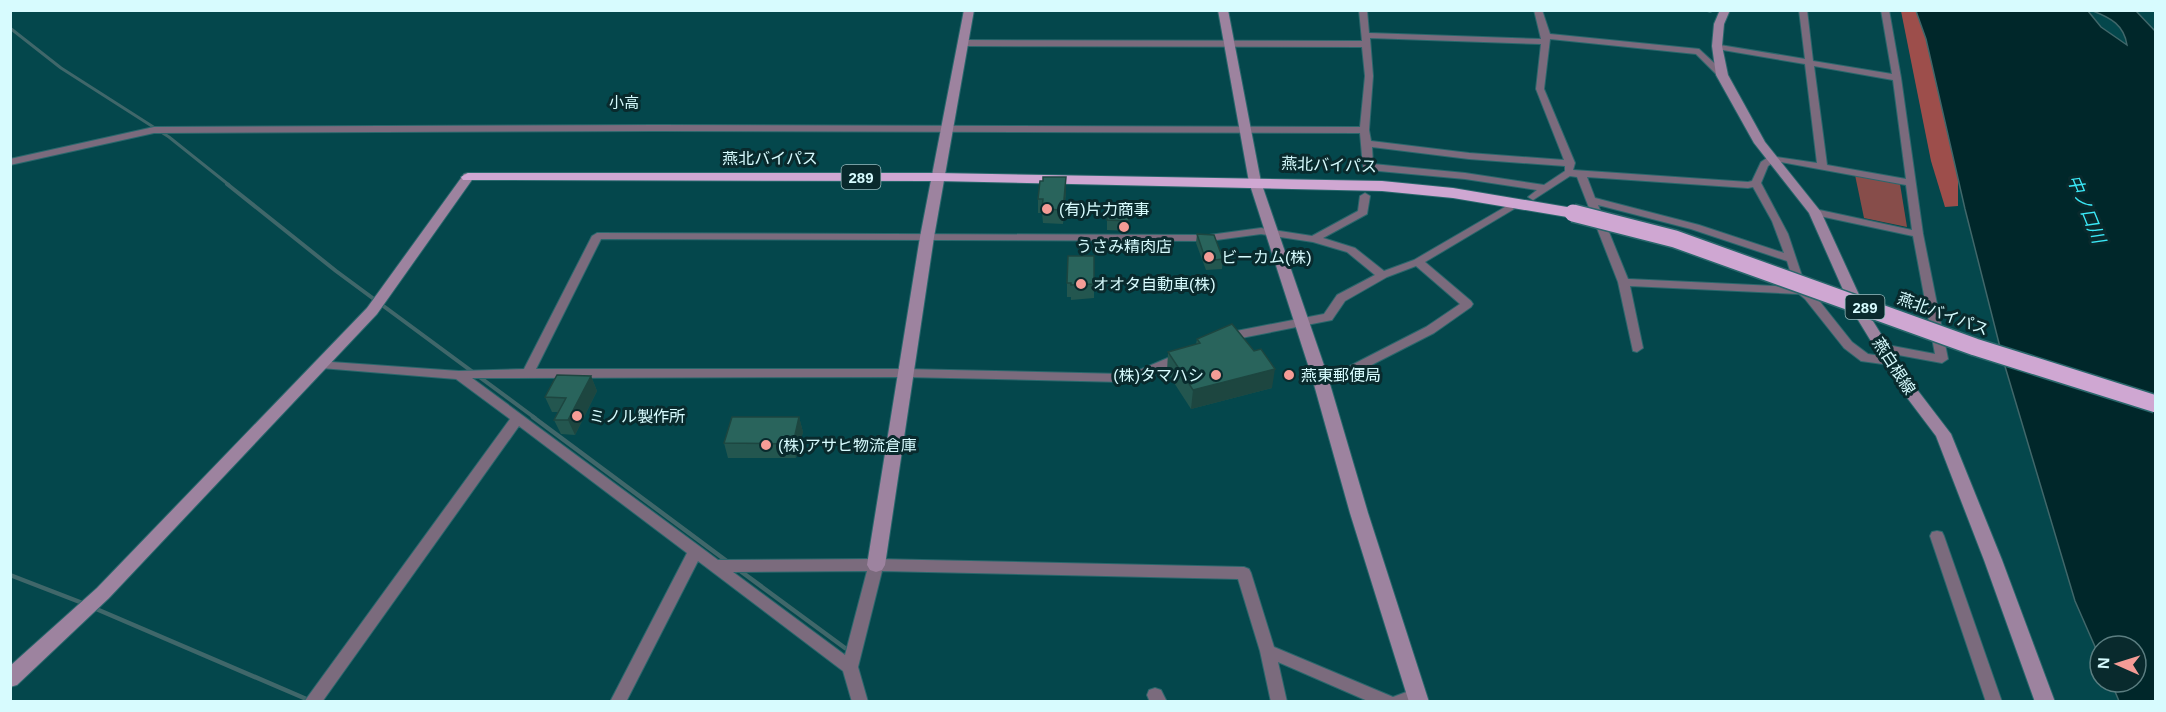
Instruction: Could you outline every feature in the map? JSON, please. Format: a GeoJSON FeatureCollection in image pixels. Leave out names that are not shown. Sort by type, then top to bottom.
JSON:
{"type":"FeatureCollection","features":[{"type":"Feature","properties":{"kind":"highway","name":"燕北バイパス"},"geometry":{"type":"LineString","coordinates":[[468,177],[938,177],[1255,182],[1414,189],[1504,200],[1573,213],[1675,239],[1975,347],[2156,404]]}},
{"type":"Feature","properties":{"kind":"street"},"geometry":{"type":"LineString","coordinates":[[860,702],[850,667],[876,565],[927,237],[969,10]]}},
{"type":"Feature","properties":{"kind":"street"},"geometry":{"type":"LineString","coordinates":[[1223,10],[1255,182],[1303,323],[1359,513],[1418,698],[1397,702]]}},
{"type":"Feature","properties":{"kind":"street"},"geometry":{"type":"LineString","coordinates":[[1363,10],[1369,76],[1364,130],[1368,167],[1465,176],[1545,188]]}},
{"type":"Feature","properties":{"kind":"street"},"geometry":{"type":"LineString","coordinates":[[1538,10],[1546,39],[1540,89],[1569,168]]}},
{"type":"Feature","properties":{"kind":"street","name":"燕白根線"},"geometry":{"type":"LineString","coordinates":[[1725,10],[1719,24],[1717,46],[1722,75],[1760,143],[1815,212],[1859,310],[1886,354],[1943,434],[2045,702]]}},
{"type":"Feature","properties":{"kind":"street"},"geometry":{"type":"LineString","coordinates":[[1803,10],[1822,166]]}},
{"type":"Feature","properties":{"kind":"street"},"geometry":{"type":"LineString","coordinates":[[1624,282],[1802,291],[1809,296],[1848,345],[1865,357],[1886,354],[1942,359],[1918,234],[1898,78],[1885,10]]}},
{"type":"Feature","properties":{"kind":"street"},"geometry":{"type":"LineString","coordinates":[[963,43],[1228,44],[1365,39],[1546,39],[1699,52],[1722,75]]}},
{"type":"Feature","properties":{"kind":"street"},"geometry":{"type":"LineString","coordinates":[[1717,46],[1898,78]]}},
{"type":"Feature","properties":{"kind":"street"},"geometry":{"type":"LineString","coordinates":[[10,162],[154,130],[1364,130]]}},
{"type":"Feature","properties":{"kind":"street"},"geometry":{"type":"LineString","coordinates":[[1367,143],[1569,168],[1581,175],[1748,185],[1756,183]]}},
{"type":"Feature","properties":{"kind":"street"},"geometry":{"type":"LineString","coordinates":[[1756,183],[1764,164],[1773,158],[1911,183]]}},
{"type":"Feature","properties":{"kind":"street"},"geometry":{"type":"LineString","coordinates":[[1533,197],[1569,168]]}},
{"type":"Feature","properties":{"kind":"street"},"geometry":{"type":"LineString","coordinates":[[1581,175],[1624,282],[1637,348]]}},
{"type":"Feature","properties":{"kind":"street"},"geometry":{"type":"LineString","coordinates":[[10,679],[103,593],[372,311],[468,177]]}},
{"type":"Feature","properties":{"kind":"street"},"geometry":{"type":"LineString","coordinates":[[1756,183],[1777,219],[1802,291]]}},
{"type":"Feature","properties":{"kind":"street"},"geometry":{"type":"LineString","coordinates":[[1314,239],[1363,212],[1365,196]]}},
{"type":"Feature","properties":{"kind":"street"},"geometry":{"type":"LineString","coordinates":[[1591,200],[1695,227],[1792,259]]}},
{"type":"Feature","properties":{"kind":"street"},"geometry":{"type":"LineString","coordinates":[[1216,341],[1328,317],[1341,298],[1383,275],[1418,262],[1509,209]]}},
{"type":"Feature","properties":{"kind":"street"},"geometry":{"type":"LineString","coordinates":[[1815,212],[1918,234]]}},
{"type":"Feature","properties":{"kind":"street"},"geometry":{"type":"LineString","coordinates":[[528,373],[597,236],[1209,238],[1254,231],[1314,239],[1350,250],[1383,275]]}},
{"type":"Feature","properties":{"kind":"street"},"geometry":{"type":"LineString","coordinates":[[1319,374],[1344,374],[1430,330],[1467,304],[1418,262]]}},
{"type":"Feature","properties":{"kind":"street"},"geometry":{"type":"LineString","coordinates":[[321,364],[459,375],[905,373],[1123,378],[1140,374],[1194,351]]}},
{"type":"Feature","properties":{"kind":"street"},"geometry":{"type":"LineString","coordinates":[[459,375],[850,667]]}},
{"type":"Feature","properties":{"kind":"street"},"geometry":{"type":"LineString","coordinates":[[312,702],[517,418]]}},
{"type":"Feature","properties":{"kind":"street"},"geometry":{"type":"LineString","coordinates":[[1937,536],[1994,702]]}},
{"type":"Feature","properties":{"kind":"street"},"geometry":{"type":"LineString","coordinates":[[618,702],[695,552]]}},
{"type":"Feature","properties":{"kind":"street"},"geometry":{"type":"LineString","coordinates":[[714,566],[876,565],[1244,573],[1268,651],[1279,702]]}},
{"type":"Feature","properties":{"kind":"street"},"geometry":{"type":"LineString","coordinates":[[1268,651],[1388,702]]}},
{"type":"Feature","properties":{"kind":"shaded area"},"geometry":{"type":"Polygon","coordinates":[[[1901,11],[1924,11],[1958,157],[1958,206],[1945,207],[1931,161],[1901,11]]]}},
{"type":"Feature","properties":{"kind":"shaded area"},"geometry":{"type":"Polygon","coordinates":[[[1855,175],[1900,184],[1907,227],[1864,218],[1855,175]]]}},
{"type":"Feature","properties":{"kind":"water","name":"中ノ口川"},"geometry":{"type":"Polygon","coordinates":[[[1916,11],[2088,11],[2101,27],[2127,45],[2123,32],[2116,23],[2093,11],[2136,11],[2155,31],[2155,701],[2119,701],[2116,694],[2148,694],[2148,634],[2089,634],[2075,601],[2004,363],[1965,209],[1926,39],[1916,11]]]}},
{"type":"Feature","properties":{"kind":"building"},"geometry":{"type":"Polygon","coordinates":[[[1043,177],[1066,177],[1063,210],[1042,209],[1043,199],[1038,199],[1040,181],[1043,181],[1043,177]]]}},
{"type":"Feature","properties":{"kind":"building"},"geometry":{"type":"Polygon","coordinates":[[[1107,210],[1128,210],[1129,221],[1107,220],[1107,210]]]}},
{"type":"Feature","properties":{"kind":"building"},"geometry":{"type":"Polygon","coordinates":[[[1197,234],[1214,235],[1223,259],[1206,261],[1197,234]]]}},
{"type":"Feature","properties":{"kind":"building"},"geometry":{"type":"Polygon","coordinates":[[[1068,256],[1094,256],[1094,284],[1071,285],[1067,283],[1068,256]]]}},
{"type":"Feature","properties":{"kind":"building"},"geometry":{"type":"Polygon","coordinates":[[[1232,324],[1254,351],[1261,349],[1275,369],[1193,390],[1168,352],[1200,343],[1197,339],[1232,324]]]}},
{"type":"Feature","properties":{"kind":"building"},"geometry":{"type":"Polygon","coordinates":[[[557,375],[591,376],[568,420],[554,420],[566,398],[545,397],[557,375]]]}},
{"type":"Feature","properties":{"kind":"building"},"geometry":{"type":"Polygon","coordinates":[[[732,417],[799,417],[793,444],[724,443],[732,417]]]}},
{"type":"Feature","properties":{"kind":"waterway"},"geometry":{"type":"LineString","coordinates":[[10,28],[61,68],[169,137],[229,185]]}},
{"type":"Feature","properties":{"kind":"waterway"},"geometry":{"type":"LineString","coordinates":[[227,184],[336,271],[535,418]]}},
{"type":"Feature","properties":{"kind":"waterway"},"geometry":{"type":"LineString","coordinates":[[533,417],[728,562]]}},
{"type":"Feature","properties":{"kind":"waterway"},"geometry":{"type":"LineString","coordinates":[[739,570],[845,648]]}},
{"type":"Feature","properties":{"kind":"waterway"},"geometry":{"type":"LineString","coordinates":[[10,575],[85,604]]}},
{"type":"Feature","properties":{"kind":"waterway"},"geometry":{"type":"LineString","coordinates":[[94,608],[311,701]]}},
{"type":"Feature","properties":{"kind":"place","name":"(有)片力商事"},"geometry":{"type":"Point","coordinates":[1047,209]}},
{"type":"Feature","properties":{"kind":"place","name":"うさみ精肉店"},"geometry":{"type":"Point","coordinates":[1124,227]}},
{"type":"Feature","properties":{"kind":"place","name":"ビーカム(株)"},"geometry":{"type":"Point","coordinates":[1209,257]}},
{"type":"Feature","properties":{"kind":"place","name":"オオタ自動車(株)"},"geometry":{"type":"Point","coordinates":[1081,284]}},
{"type":"Feature","properties":{"kind":"place","name":"(株)タマハシ"},"geometry":{"type":"Point","coordinates":[1216,375]}},
{"type":"Feature","properties":{"kind":"place","name":"燕東郵便局"},"geometry":{"type":"Point","coordinates":[1289,375]}},
{"type":"Feature","properties":{"kind":"place","name":"ミノル製作所"},"geometry":{"type":"Point","coordinates":[577,416]}},
{"type":"Feature","properties":{"kind":"place","name":"(株)アサヒ物流倉庫"},"geometry":{"type":"Point","coordinates":[766,445]}},
{"type":"Feature","properties":{"kind":"district","name":"小高"},"geometry":{"type":"Point","coordinates":[624,102]}}]}
